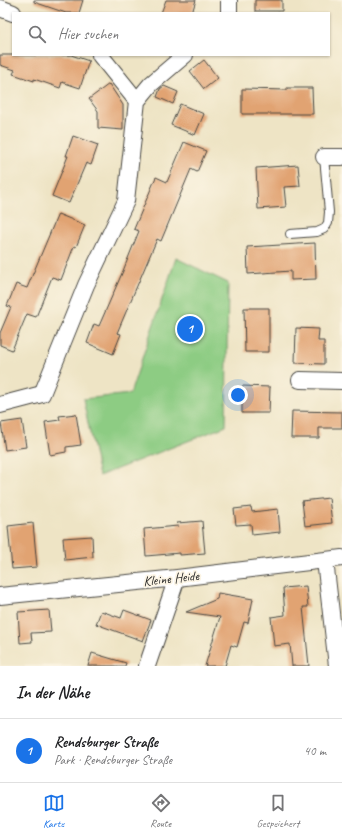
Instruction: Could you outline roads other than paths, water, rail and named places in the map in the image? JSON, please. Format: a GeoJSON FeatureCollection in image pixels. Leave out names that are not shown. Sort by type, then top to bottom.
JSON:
{"type":"FeatureCollection","features":[{"type":"Feature","properties":{"kind":"street"},"geometry":{"type":"LineString","coordinates":[[229,0],[229,12]]}},
{"type":"Feature","properties":{"kind":"street"},"geometry":{"type":"LineString","coordinates":[[0,8],[12,13]]}},
{"type":"Feature","properties":{"kind":"street"},"geometry":{"type":"LineString","coordinates":[[101,56],[137,101]]}},
{"type":"Feature","properties":{"kind":"street"},"geometry":{"type":"LineString","coordinates":[[0,405],[42,394],[86,285],[126,201],[137,101],[151,84],[184,56]]}},
{"type":"Feature","properties":{"kind":"street"},"geometry":{"type":"LineString","coordinates":[[324,158],[342,157]]}},
{"type":"Feature","properties":{"kind":"street"},"geometry":{"type":"LineString","coordinates":[[300,380],[342,380]]}},
{"type":"Feature","properties":{"kind":"street","name":"Kleine Heide"},"geometry":{"type":"LineString","coordinates":[[0,596],[177,578],[342,558]]}},
{"type":"Feature","properties":{"kind":"street"},"geometry":{"type":"LineString","coordinates":[[325,560],[337,666]]}},
{"type":"Feature","properties":{"kind":"street"},"geometry":{"type":"LineString","coordinates":[[147,666],[177,578]]}},
{"type":"Feature","properties":{"kind":"lane"},"geometry":{"type":"LineString","coordinates":[[290,234],[317,232],[324,229],[328,223],[329,212],[324,158]]}},
{"type":"Feature","properties":{"kind":"place","name":"Rendsburger Straße"},"geometry":{"type":"Point","coordinates":[190,329]}}]}
